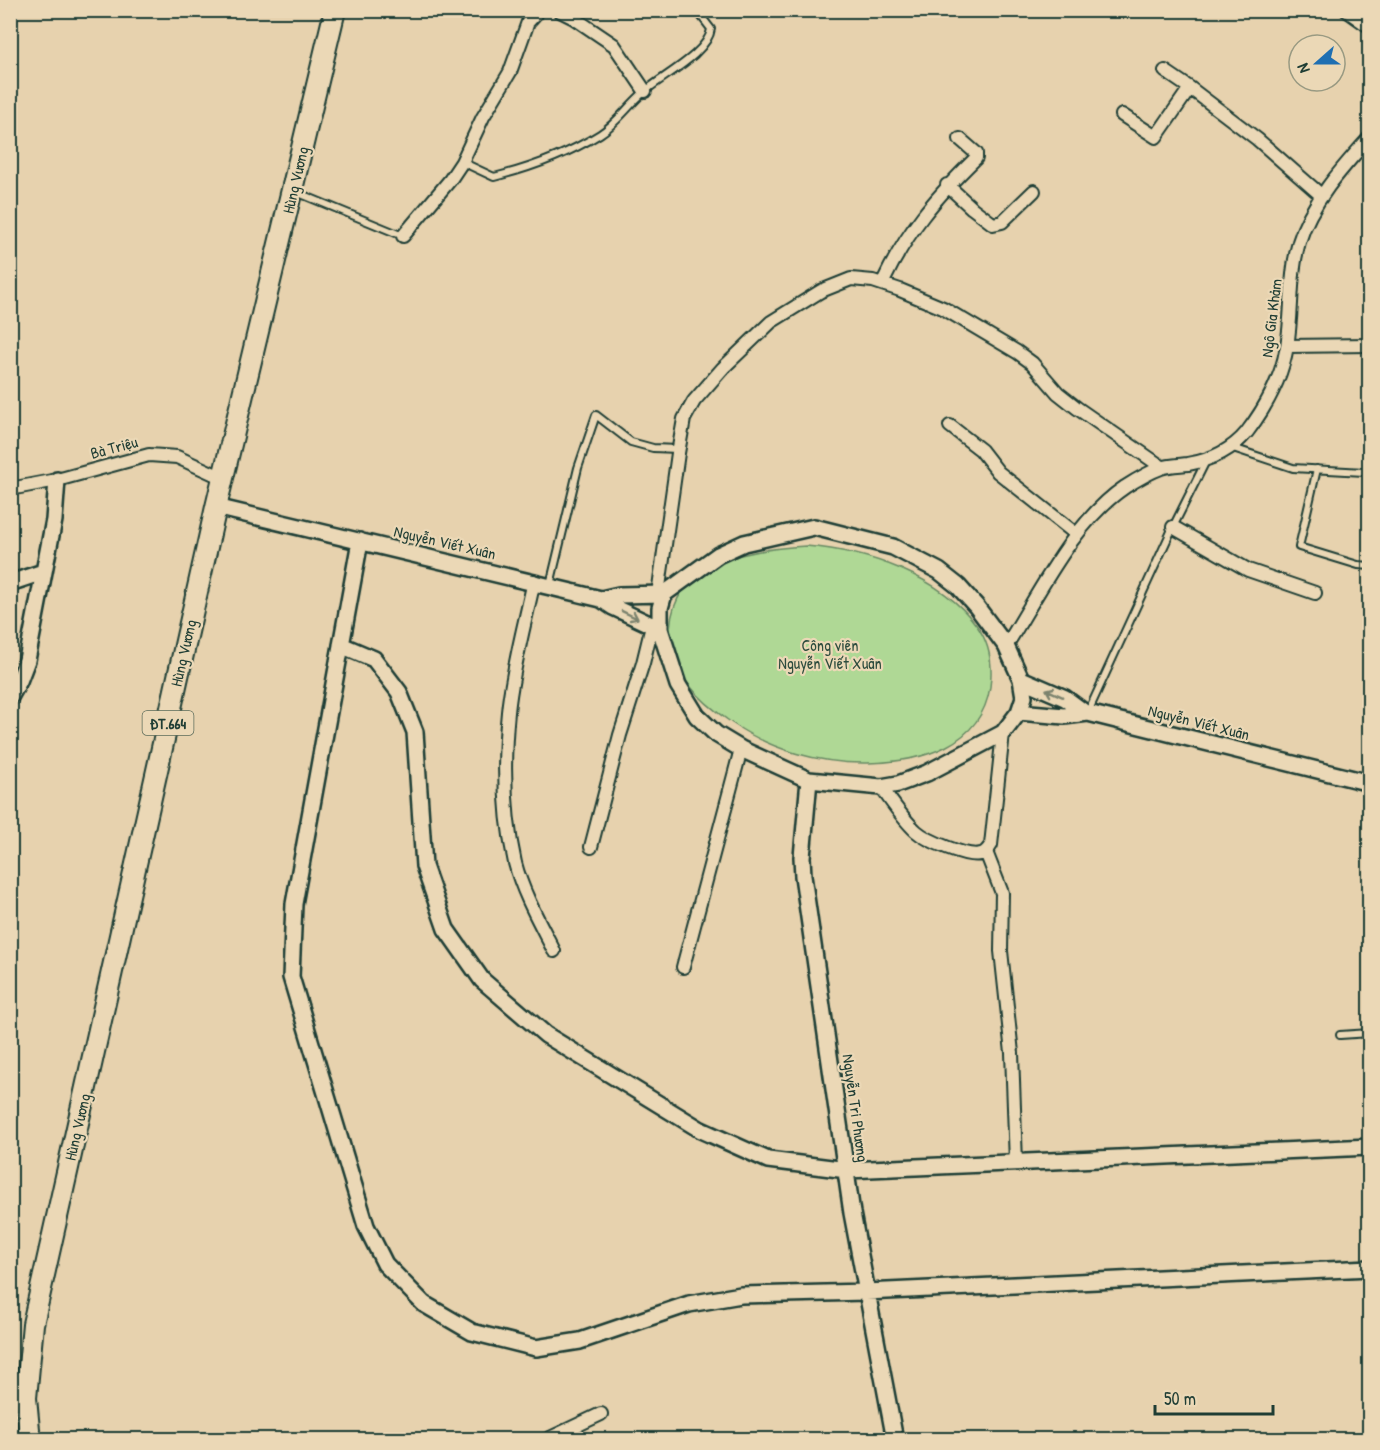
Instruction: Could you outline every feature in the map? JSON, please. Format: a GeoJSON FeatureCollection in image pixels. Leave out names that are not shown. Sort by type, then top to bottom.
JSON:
{"type":"FeatureCollection","features":[{"type":"Feature","properties":{"kind":"main road","name":"Hùng Vương"},"geometry":{"type":"LineString","coordinates":[[30,1440],[26,1398],[19,1376],[37,1308],[216,507],[335,10]]}},
{"type":"Feature","properties":{"kind":"street"},"geometry":{"type":"LineString","coordinates":[[403,237],[440,193],[462,162],[483,117],[510,72],[528,22],[539,10]]}},
{"type":"Feature","properties":{"kind":"street"},"geometry":{"type":"LineString","coordinates":[[558,10],[608,39],[645,91]]}},
{"type":"Feature","properties":{"kind":"street"},"geometry":{"type":"LineString","coordinates":[[1346,10],[1370,27]]}},
{"type":"Feature","properties":{"kind":"street"},"geometry":{"type":"LineString","coordinates":[[1165,70],[1257,139],[1322,196]]}},
{"type":"Feature","properties":{"kind":"street"},"geometry":{"type":"LineString","coordinates":[[1122,116],[1156,137],[1190,88]]}},
{"type":"Feature","properties":{"kind":"street","name":"Ngô Gia Khảm"},"geometry":{"type":"LineString","coordinates":[[1006,646],[1076,534],[1091,517],[1125,487],[1162,467],[1206,461],[1230,447],[1246,434],[1268,401],[1287,346],[1293,270],[1299,242],[1306,224],[1322,196],[1370,136]]}},
{"type":"Feature","properties":{"kind":"street"},"geometry":{"type":"LineString","coordinates":[[882,284],[893,260],[927,208],[976,156],[960,139]]}},
{"type":"Feature","properties":{"kind":"street"},"geometry":{"type":"LineString","coordinates":[[947,185],[993,224],[1002,222],[1034,191]]}},
{"type":"Feature","properties":{"kind":"street"},"geometry":{"type":"LineString","coordinates":[[591,847],[620,735],[656,627],[684,419],[694,401],[723,368],[771,322],[792,308],[839,283],[860,278],[882,284],[943,308],[1017,351],[1032,363],[1058,393],[1162,467]]}},
{"type":"Feature","properties":{"kind":"street"},"geometry":{"type":"LineString","coordinates":[[1287,346],[1370,345]]}},
{"type":"Feature","properties":{"kind":"street"},"geometry":{"type":"LineString","coordinates":[[950,426],[981,450],[998,472],[1076,534]]}},
{"type":"Feature","properties":{"kind":"street","name":"Bà Triệu"},"geometry":{"type":"LineString","coordinates":[[10,489],[57,480],[149,455],[177,457],[224,478]]}},
{"type":"Feature","properties":{"kind":"street"},"geometry":{"type":"LineString","coordinates":[[10,697],[27,660],[54,520],[57,480]]}},
{"type":"Feature","properties":{"kind":"street","name":"Nguyễn Viết Xuân"},"geometry":{"type":"LineString","coordinates":[[216,507],[534,581],[601,599],[656,627]]}},
{"type":"Feature","properties":{"kind":"street"},"geometry":{"type":"LineString","coordinates":[[601,599],[619,595],[661,594],[718,555],[744,543],[814,527],[892,547],[939,571],[976,606],[1006,646],[1021,679],[1024,697],[1020,712],[1003,734],[927,773],[898,784],[881,787],[809,780],[741,749],[716,734],[697,716],[678,685],[656,627]]}},
{"type":"Feature","properties":{"kind":"street"},"geometry":{"type":"LineString","coordinates":[[1173,527],[1248,570],[1315,593]]}},
{"type":"Feature","properties":{"kind":"street"},"geometry":{"type":"LineString","coordinates":[[360,541],[294,904],[291,977],[366,1226],[386,1264],[424,1304],[472,1332],[536,1347],[580,1341],[689,1304],[741,1295],[866,1292],[1370,1268]]}},
{"type":"Feature","properties":{"kind":"street"},"geometry":{"type":"LineString","coordinates":[[10,583],[43,572]]}},
{"type":"Feature","properties":{"kind":"street"},"geometry":{"type":"LineString","coordinates":[[534,581],[508,710],[505,752],[507,816],[521,880],[554,951]]}},
{"type":"Feature","properties":{"kind":"street"},"geometry":{"type":"LineString","coordinates":[[341,645],[374,659],[399,692],[415,732],[424,866],[446,929],[482,980],[546,1035],[701,1130],[768,1160],[847,1170],[1370,1147]]}},
{"type":"Feature","properties":{"kind":"street"},"geometry":{"type":"LineString","coordinates":[[1021,679],[1065,698],[1086,712]]}},
{"type":"Feature","properties":{"kind":"street","name":"Nguyễn Viết Xuân"},"geometry":{"type":"LineString","coordinates":[[1020,712],[1072,716],[1086,712],[1370,783]]}},
{"type":"Feature","properties":{"kind":"street"},"geometry":{"type":"LineString","coordinates":[[881,787],[906,822],[918,833],[963,853],[980,855],[986,852],[991,845],[1003,734]]}},
{"type":"Feature","properties":{"kind":"street"},"geometry":{"type":"LineString","coordinates":[[683,967],[741,749]]}},
{"type":"Feature","properties":{"kind":"street","name":"Nguyễn Tri Phương"},"geometry":{"type":"LineString","coordinates":[[809,780],[802,857],[803,876],[852,1213],[895,1440]]}},
{"type":"Feature","properties":{"kind":"street"},"geometry":{"type":"LineString","coordinates":[[986,852],[1002,893],[1001,951],[1012,1053],[1016,1163]]}},
{"type":"Feature","properties":{"kind":"street"},"geometry":{"type":"LineString","coordinates":[[546,1440],[601,1414]]}},
{"type":"Feature","properties":{"kind":"lane"},"geometry":{"type":"LineString","coordinates":[[462,162],[494,177],[561,154],[601,133],[645,91],[684,65],[709,38],[711,29],[700,11]]}},
{"type":"Feature","properties":{"kind":"lane"},"geometry":{"type":"LineString","coordinates":[[292,190],[403,237]]}},
{"type":"Feature","properties":{"kind":"lane"},"geometry":{"type":"LineString","coordinates":[[550,586],[578,468],[596,415],[631,442],[653,448],[679,449]]}},
{"type":"Feature","properties":{"kind":"lane"},"geometry":{"type":"LineString","coordinates":[[1230,447],[1293,468],[1364,472]]}},
{"type":"Feature","properties":{"kind":"lane"},"geometry":{"type":"LineString","coordinates":[[1086,712],[1206,461]]}},
{"type":"Feature","properties":{"kind":"lane"},"geometry":{"type":"LineString","coordinates":[[1317,469],[1299,547],[1358,565],[1370,566]]}},
{"type":"Feature","properties":{"kind":"lane"},"geometry":{"type":"LineString","coordinates":[[1340,1035],[1370,1033]]}},
{"type":"Feature","properties":{"kind":"green space","name":"Công viên Nguyễn Viết Xuân"},"geometry":{"type":"Polygon","coordinates":[[[806,546],[853,553],[900,569],[943,593],[977,626],[990,655],[990,687],[984,707],[975,724],[961,737],[946,747],[928,754],[888,762],[850,763],[814,758],[780,748],[747,733],[708,705],[688,684],[674,658],[670,644],[670,629],[675,606],[685,587],[700,573],[739,555],[806,546]]]}}]}
